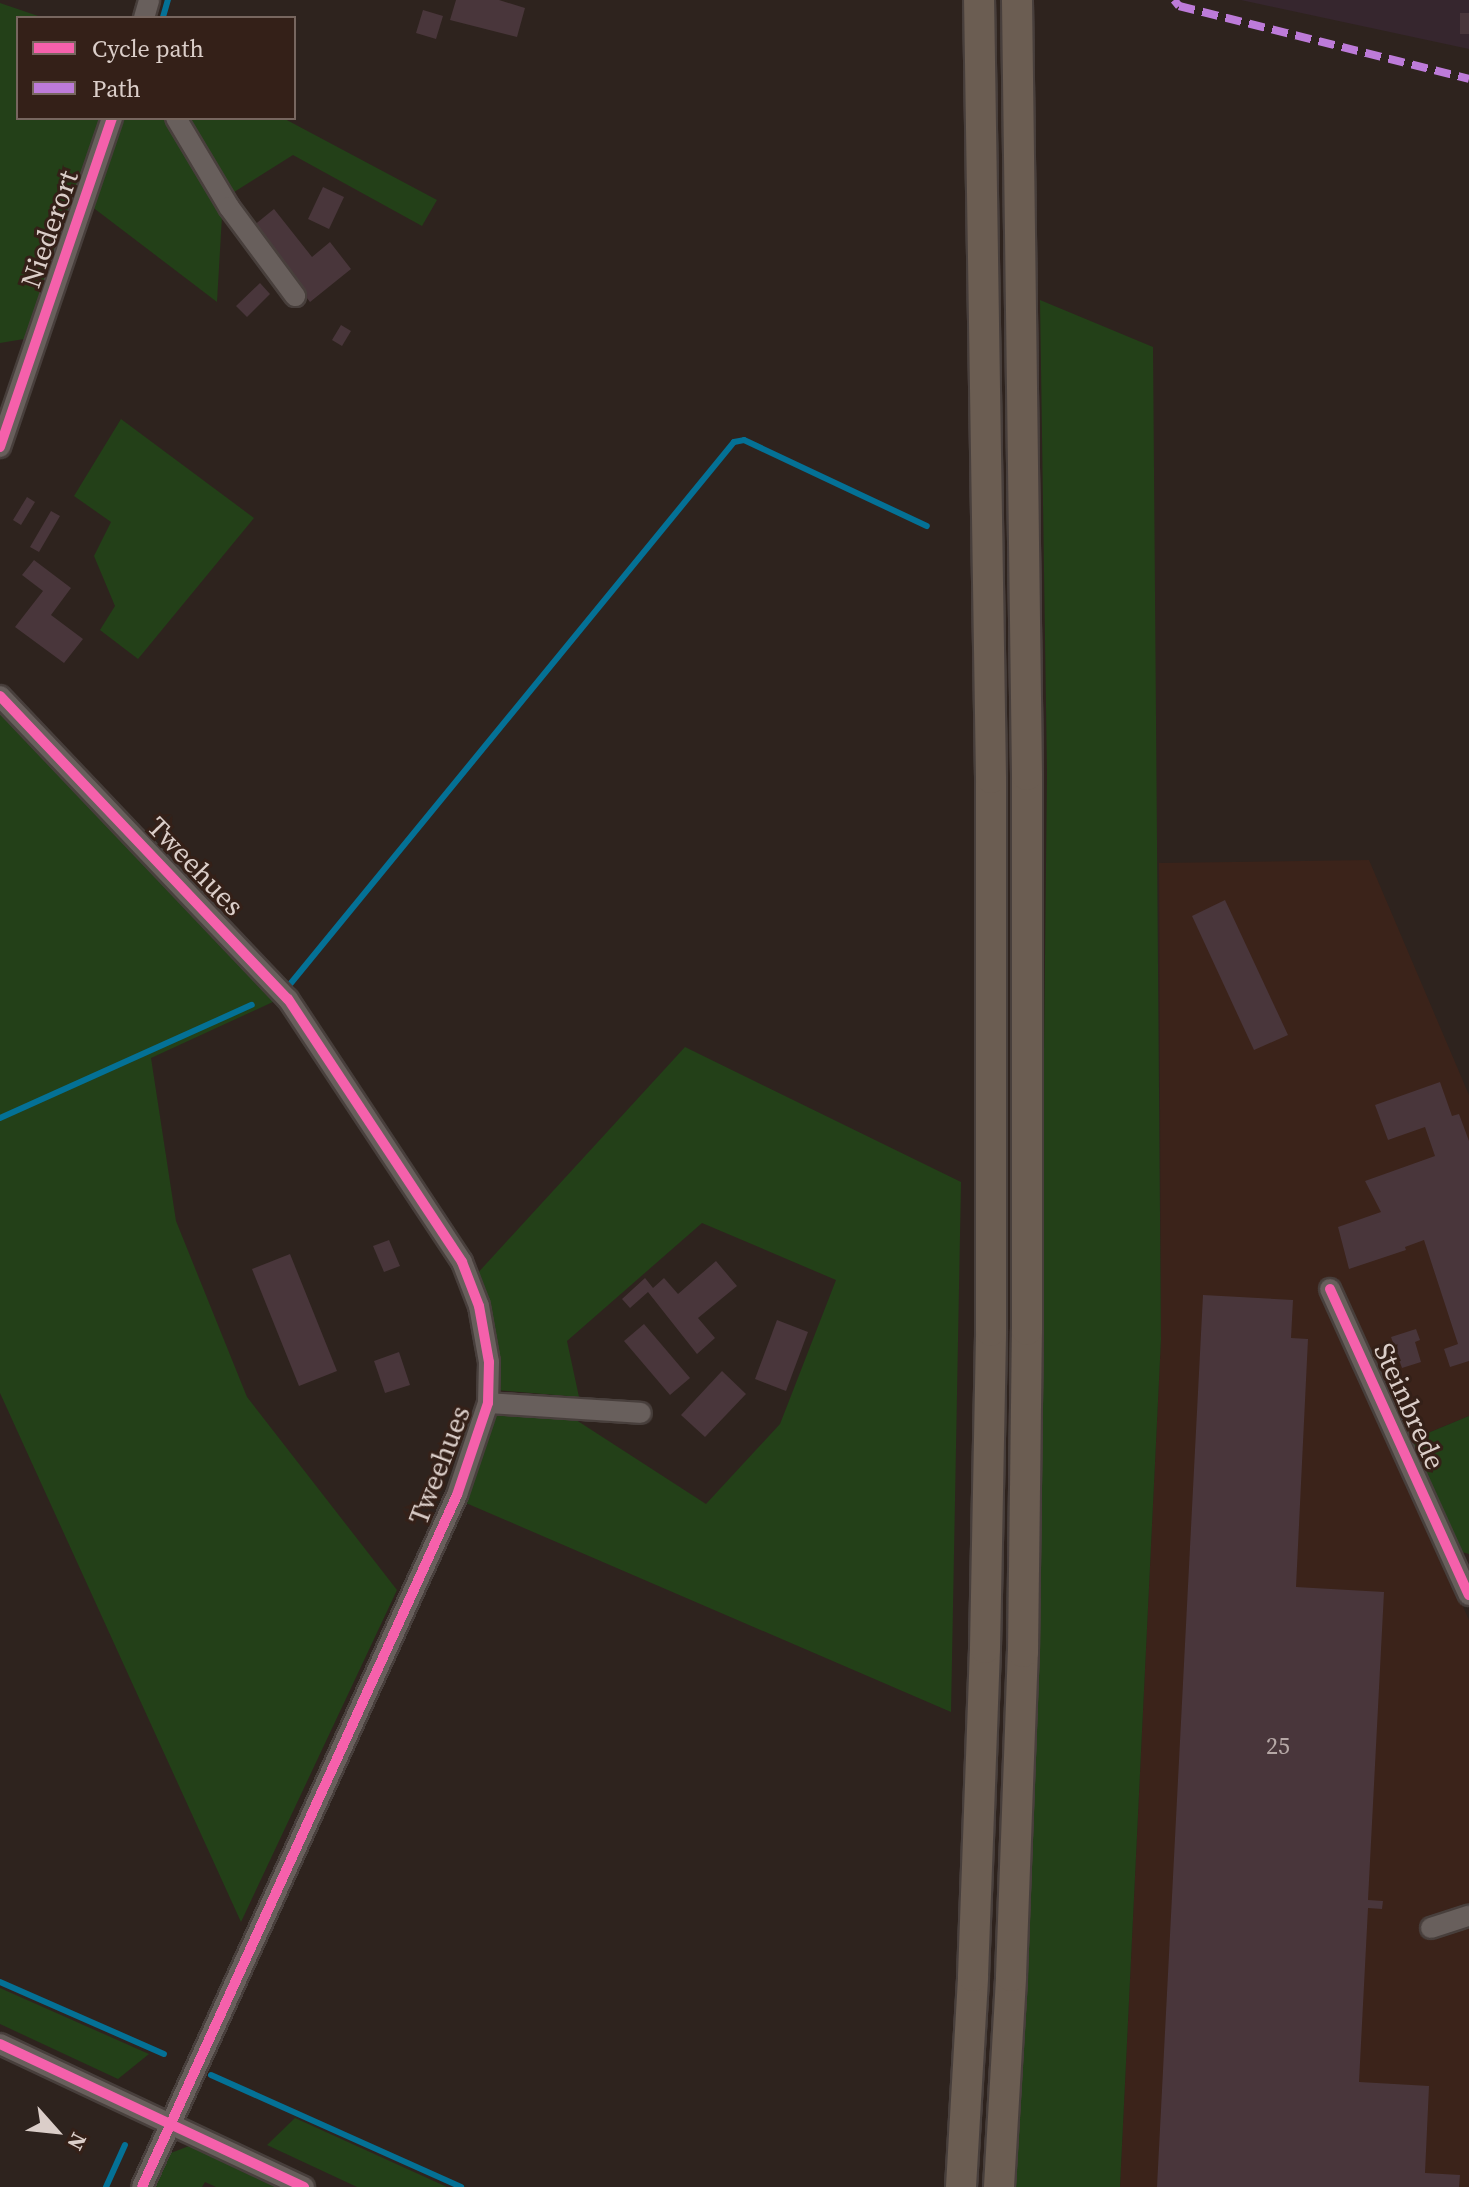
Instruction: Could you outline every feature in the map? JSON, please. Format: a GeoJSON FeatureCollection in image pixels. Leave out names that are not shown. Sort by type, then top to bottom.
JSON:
{"type":"FeatureCollection","features":[{"type":"Feature","properties":{"kind":"highway"},"geometry":{"type":"LineString","coordinates":[[961,2187],[984,1695],[991,1331],[991,778],[979,0]]}},
{"type":"Feature","properties":{"kind":"highway"},"geometry":{"type":"LineString","coordinates":[[999,2187],[1011,1976],[1023,1652],[1027,1330],[1027,744],[1017,0]]}},
{"type":"Feature","properties":{"kind":"street","name":"Niederort"},"geometry":{"type":"LineString","coordinates":[[0,447],[111,120]]}},
{"type":"Feature","properties":{"kind":"street"},"geometry":{"type":"LineString","coordinates":[[177,120],[229,207],[295,296]]}},
{"type":"Feature","properties":{"kind":"street","name":"Tweehues"},"geometry":{"type":"LineString","coordinates":[[0,696],[288,999],[462,1262],[479,1306],[486,1338],[488,1403],[457,1495],[142,2187]]}},
{"type":"Feature","properties":{"kind":"street","name":"Steinbrede"},"geometry":{"type":"LineString","coordinates":[[1330,1289],[1468,1589]]}},
{"type":"Feature","properties":{"kind":"street"},"geometry":{"type":"LineString","coordinates":[[488,1403],[641,1413]]}},
{"type":"Feature","properties":{"kind":"street"},"geometry":{"type":"LineString","coordinates":[[1431,1928],[1469,1916]]}},
{"type":"Feature","properties":{"kind":"street"},"geometry":{"type":"LineString","coordinates":[[0,2044],[304,2187]]}},
{"type":"Feature","properties":{"kind":"shaded area"},"geometry":{"type":"Polygon","coordinates":[[[1241,0],[1469,0],[1469,49],[1241,0]]]}},
{"type":"Feature","properties":{"kind":"shaded area"},"geometry":{"type":"Polygon","coordinates":[[[1369,860],[1469,1095],[1469,1416],[1391,1448],[1469,1620],[1469,2187],[1120,2187],[1161,1339],[1159,863],[1369,860]]]}},
{"type":"Feature","properties":{"kind":"green space"},"geometry":{"type":"Polygon","coordinates":[[[0,3],[38,16],[16,16],[16,120],[103,120],[30,338],[0,343],[0,3]]]}},
{"type":"Feature","properties":{"kind":"green space"},"geometry":{"type":"Polygon","coordinates":[[[119,120],[287,120],[437,200],[422,226],[293,155],[223,199],[217,302],[91,206],[119,120]]]}},
{"type":"Feature","properties":{"kind":"green space"},"geometry":{"type":"Polygon","coordinates":[[[1040,300],[1153,347],[1161,1339],[1120,2187],[1015,2187],[1026,1975],[1041,1329],[1047,773],[1040,300]]]}},
{"type":"Feature","properties":{"kind":"green space"},"geometry":{"type":"Polygon","coordinates":[[[121,419],[254,518],[138,659],[100,630],[115,606],[94,556],[111,522],[74,496],[121,419]]]}},
{"type":"Feature","properties":{"kind":"green space"},"geometry":{"type":"Polygon","coordinates":[[[0,698],[275,1001],[151,1058],[176,1221],[247,1397],[397,1590],[241,1922],[0,1393],[0,698]]]}},
{"type":"Feature","properties":{"kind":"green space"},"geometry":{"type":"Polygon","coordinates":[[[685,1047],[961,1182],[951,1712],[459,1500],[494,1412],[570,1416],[706,1504],[780,1424],[836,1280],[702,1223],[567,1341],[579,1397],[496,1390],[475,1276],[685,1047]]]}},
{"type":"Feature","properties":{"kind":"green space"},"geometry":{"type":"Polygon","coordinates":[[[1469,1416],[1469,1554],[1462,1552],[1411,1440],[1469,1416]]]}},
{"type":"Feature","properties":{"kind":"green space"},"geometry":{"type":"Polygon","coordinates":[[[0,1988],[149,2054],[118,2079],[0,2024],[0,1988]]]}},
{"type":"Feature","properties":{"kind":"green space"},"geometry":{"type":"Polygon","coordinates":[[[295,2118],[447,2187],[357,2187],[267,2145],[295,2118]]]}},
{"type":"Feature","properties":{"kind":"green space"},"geometry":{"type":"Polygon","coordinates":[[[189,2146],[275,2187],[216,2187],[205,2182],[202,2187],[149,2187],[163,2156],[189,2146]]]}},
{"type":"Feature","properties":{"kind":"building"},"geometry":{"type":"Polygon","coordinates":[[[456,0],[499,0],[525,8],[517,37],[450,20],[456,0]]]}},
{"type":"Feature","properties":{"kind":"building"},"geometry":{"type":"Polygon","coordinates":[[[423,10],[443,16],[436,39],[416,33],[423,10]]]}},
{"type":"Feature","properties":{"kind":"building"},"geometry":{"type":"Polygon","coordinates":[[[1460,13],[1469,13],[1469,34],[1460,34],[1460,13]]]}},
{"type":"Feature","properties":{"kind":"building"},"geometry":{"type":"Polygon","coordinates":[[[323,187],[344,197],[329,229],[308,219],[323,187]]]}},
{"type":"Feature","properties":{"kind":"building"},"geometry":{"type":"Polygon","coordinates":[[[274,209],[312,257],[330,242],[351,269],[310,302],[252,227],[274,209]]]}},
{"type":"Feature","properties":{"kind":"building"},"geometry":{"type":"Polygon","coordinates":[[[260,283],[270,294],[247,317],[236,306],[260,283]]]}},
{"type":"Feature","properties":{"kind":"building"},"geometry":{"type":"Polygon","coordinates":[[[341,325],[351,331],[342,346],[332,340],[341,325]]]}},
{"type":"Feature","properties":{"kind":"building"},"geometry":{"type":"Polygon","coordinates":[[[27,497],[35,502],[21,525],[13,520],[27,497]]]}},
{"type":"Feature","properties":{"kind":"building"},"geometry":{"type":"Polygon","coordinates":[[[51,511],[60,516],[39,552],[30,547],[51,511]]]}},
{"type":"Feature","properties":{"kind":"building"},"geometry":{"type":"Polygon","coordinates":[[[34,560],[71,588],[51,615],[83,639],[64,663],[15,627],[43,591],[22,575],[34,560]]]}},
{"type":"Feature","properties":{"kind":"building"},"geometry":{"type":"Polygon","coordinates":[[[1225,900],[1288,1035],[1254,1050],[1192,916],[1225,900]]]}},
{"type":"Feature","properties":{"kind":"building"},"geometry":{"type":"Polygon","coordinates":[[[1440,1082],[1452,1116],[1459,1114],[1469,1141],[1469,1361],[1450,1367],[1444,1349],[1458,1344],[1424,1240],[1405,1247],[1406,1250],[1349,1269],[1338,1227],[1381,1212],[1365,1181],[1435,1156],[1425,1127],[1388,1140],[1375,1105],[1440,1082]]]}},
{"type":"Feature","properties":{"kind":"building"},"geometry":{"type":"Polygon","coordinates":[[[389,1240],[400,1266],[384,1272],[373,1246],[389,1240]]]}},
{"type":"Feature","properties":{"kind":"building"},"geometry":{"type":"Polygon","coordinates":[[[290,1254],[337,1371],[299,1386],[252,1269],[290,1254]]]}},
{"type":"Feature","properties":{"kind":"building"},"geometry":{"type":"Polygon","coordinates":[[[716,1261],[737,1286],[698,1318],[715,1338],[697,1354],[648,1292],[630,1308],[622,1299],[645,1278],[653,1288],[664,1278],[678,1294],[716,1261]]]}},
{"type":"Feature","properties":{"kind":"building"},"geometry":{"type":"Polygon","coordinates":[[[1203,1295],[1293,1300],[1291,1338],[1308,1339],[1296,1587],[1384,1592],[1368,1900],[1383,1901],[1382,1909],[1368,1908],[1359,2082],[1429,2086],[1425,2173],[1460,2175],[1459,2187],[1157,2187],[1203,1295]]]}},
{"type":"Feature","properties":{"kind":"building"},"geometry":{"type":"Polygon","coordinates":[[[777,1320],[808,1332],[786,1391],[755,1379],[777,1320]]]}},
{"type":"Feature","properties":{"kind":"building"},"geometry":{"type":"Polygon","coordinates":[[[644,1324],[690,1378],[670,1395],[624,1341],[644,1324]]]}},
{"type":"Feature","properties":{"kind":"building"},"geometry":{"type":"Polygon","coordinates":[[[1416,1329],[1420,1340],[1415,1342],[1421,1362],[1402,1368],[1391,1337],[1416,1329]]]}},
{"type":"Feature","properties":{"kind":"building"},"geometry":{"type":"Polygon","coordinates":[[[399,1352],[410,1385],[385,1393],[374,1361],[399,1352]]]}},
{"type":"Feature","properties":{"kind":"building"},"geometry":{"type":"Polygon","coordinates":[[[722,1371],[746,1394],[705,1437],[681,1415],[722,1371]]]}},
{"type":"Feature","properties":{"kind":"waterway"},"geometry":{"type":"LineString","coordinates":[[163,16],[168,0]]}},
{"type":"Feature","properties":{"kind":"waterway"},"geometry":{"type":"LineString","coordinates":[[291,983],[734,442],[744,440],[927,526]]}},
{"type":"Feature","properties":{"kind":"waterway"},"geometry":{"type":"LineString","coordinates":[[0,1118],[252,1005]]}},
{"type":"Feature","properties":{"kind":"waterway"},"geometry":{"type":"LineString","coordinates":[[0,1982],[164,2054]]}},
{"type":"Feature","properties":{"kind":"waterway"},"geometry":{"type":"LineString","coordinates":[[211,2075],[461,2187]]}},
{"type":"Feature","properties":{"kind":"waterway"},"geometry":{"type":"LineString","coordinates":[[106,2187],[125,2145]]}},
{"type":"Feature","properties":{"kind":"marked path"},"geometry":{"type":"LineString","coordinates":[[1174,0],[1179,6],[1469,79]]}},
{"type":"Feature","properties":{"kind":"cycle path"},"geometry":{"type":"LineString","coordinates":[[0,447],[111,120]]}},
{"type":"Feature","properties":{"kind":"cycle path"},"geometry":{"type":"LineString","coordinates":[[0,696],[288,999],[462,1262],[479,1306],[489,1362],[488,1403],[457,1495],[142,2187]]}},
{"type":"Feature","properties":{"kind":"cycle path"},"geometry":{"type":"LineString","coordinates":[[1330,1289],[1469,1595]]}},
{"type":"Feature","properties":{"kind":"cycle path"},"geometry":{"type":"LineString","coordinates":[[0,2044],[304,2187]]}}]}
